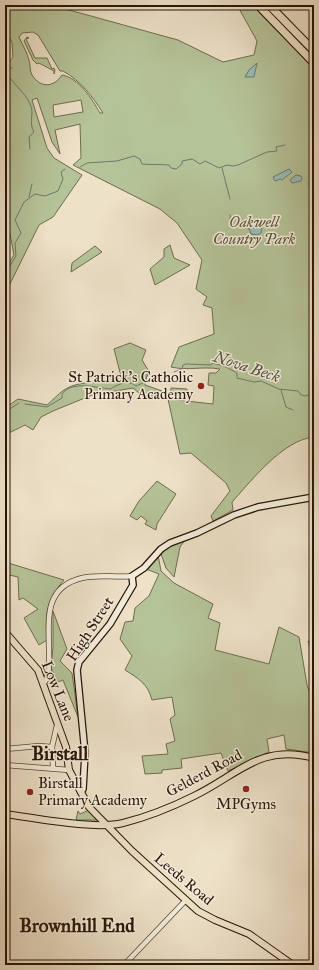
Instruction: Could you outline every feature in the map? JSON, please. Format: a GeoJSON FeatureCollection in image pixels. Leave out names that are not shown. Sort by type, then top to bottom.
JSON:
{"type":"FeatureCollection","features":[{"type":"Feature","properties":{"kind":"highway"},"geometry":{"type":"LineString","coordinates":[[258,5],[314,63]]}},
{"type":"Feature","properties":{"kind":"highway"},"geometry":{"type":"LineString","coordinates":[[269,5],[314,51]]}},
{"type":"Feature","properties":{"kind":"main road"},"geometry":{"type":"LineString","coordinates":[[132,576],[144,568],[161,549],[170,543],[197,533],[234,515],[258,507],[314,497]]}},
{"type":"Feature","properties":{"kind":"main road","name":"High Street"},"geometry":{"type":"LineString","coordinates":[[81,792],[83,788],[85,754],[77,670],[84,656],[110,624],[132,584],[132,576]]}},
{"type":"Feature","properties":{"kind":"main road","name":"Low Lane"},"geometry":{"type":"LineString","coordinates":[[5,632],[33,662],[44,683],[57,725],[66,747],[69,770]]}},
{"type":"Feature","properties":{"kind":"main road","name":"Gelderd Road"},"geometry":{"type":"LineString","coordinates":[[5,814],[45,820],[107,825],[122,823],[177,804],[202,792],[262,757],[271,754],[294,753],[314,758]]}},
{"type":"Feature","properties":{"kind":"main road","name":"Leeds Road"},"geometry":{"type":"LineString","coordinates":[[69,770],[89,807],[132,852],[186,901],[198,911],[215,920],[249,934],[293,965]]}},
{"type":"Feature","properties":{"kind":"street"},"geometry":{"type":"LineString","coordinates":[[44,683],[48,673],[49,663],[48,614],[52,600],[60,589],[71,581],[84,577],[132,576]]}},
{"type":"Feature","properties":{"kind":"street"},"geometry":{"type":"LineString","coordinates":[[54,768],[52,747],[57,725]]}},
{"type":"Feature","properties":{"kind":"street"},"geometry":{"type":"LineString","coordinates":[[41,746],[54,736]]}},
{"type":"Feature","properties":{"kind":"street"},"geometry":{"type":"LineString","coordinates":[[5,749],[41,746],[52,747]]}},
{"type":"Feature","properties":{"kind":"street"},"geometry":{"type":"LineString","coordinates":[[5,765],[69,770]]}},
{"type":"Feature","properties":{"kind":"street"},"geometry":{"type":"LineString","coordinates":[[124,965],[186,901]]}},
{"type":"Feature","properties":{"kind":"green space","name":"Oakwell Country Park"},"geometry":{"type":"Polygon","coordinates":[[[5,5],[51,5],[178,40],[223,62],[254,55],[257,41],[237,5],[252,5],[314,69],[314,437],[291,445],[269,462],[232,502],[233,510],[213,521],[211,516],[230,491],[226,483],[191,453],[180,454],[168,399],[213,404],[214,386],[208,385],[209,373],[216,373],[220,369],[183,369],[171,367],[179,347],[214,334],[212,308],[203,305],[207,297],[196,289],[202,260],[177,223],[160,209],[73,165],[81,158],[80,124],[55,130],[60,154],[52,142],[37,98],[32,100],[47,148],[54,158],[82,175],[53,217],[39,225],[5,294],[5,270],[14,255],[10,234],[5,224],[5,84],[7,81],[5,78],[5,71],[13,57],[12,43],[5,27],[5,5]],[[33,32],[22,33],[19,37],[29,59],[31,73],[36,80],[39,83],[47,85],[55,82],[62,75],[68,77],[74,80],[84,90],[100,113],[103,113],[81,84],[63,71],[60,71],[38,35],[33,32]],[[81,100],[53,105],[54,117],[83,112],[81,100]]]}},
{"type":"Feature","properties":{"kind":"green space"},"geometry":{"type":"Polygon","coordinates":[[[27,37],[29,38],[26,39],[35,58],[47,58],[52,69],[54,68],[55,70],[54,74],[54,71],[39,63],[37,64],[33,60],[24,41],[27,37]]]}},
{"type":"Feature","properties":{"kind":"green space"},"geometry":{"type":"Polygon","coordinates":[[[170,245],[174,258],[190,265],[155,285],[150,269],[164,257],[164,249],[170,245]]]}},
{"type":"Feature","properties":{"kind":"green space"},"geometry":{"type":"Polygon","coordinates":[[[95,246],[102,252],[71,272],[72,263],[95,246]]]}},
{"type":"Feature","properties":{"kind":"green space"},"geometry":{"type":"Polygon","coordinates":[[[130,343],[146,350],[142,360],[148,370],[145,385],[162,391],[146,399],[133,388],[92,395],[41,417],[33,430],[25,425],[5,435],[5,408],[18,399],[47,405],[62,392],[77,384],[122,380],[114,349],[130,343]]]}},
{"type":"Feature","properties":{"kind":"green space"},"geometry":{"type":"Polygon","coordinates":[[[171,388],[187,389],[187,399],[170,398],[171,388]]]}},
{"type":"Feature","properties":{"kind":"green space"},"geometry":{"type":"Polygon","coordinates":[[[157,481],[176,494],[157,524],[156,530],[145,524],[147,521],[141,516],[137,520],[130,516],[139,501],[157,481]]]}},
{"type":"Feature","properties":{"kind":"green space"},"geometry":{"type":"Polygon","coordinates":[[[187,537],[180,547],[174,577],[166,568],[160,551],[187,537]]]}},
{"type":"Feature","properties":{"kind":"green space"},"geometry":{"type":"Polygon","coordinates":[[[158,555],[161,571],[174,583],[213,604],[208,618],[220,623],[215,650],[269,664],[279,627],[299,637],[307,685],[314,706],[314,753],[286,749],[284,735],[267,739],[269,752],[228,771],[221,753],[181,759],[182,768],[162,770],[162,773],[145,774],[142,756],[168,754],[166,744],[175,741],[170,719],[175,715],[172,697],[152,700],[145,686],[125,670],[132,656],[120,639],[125,622],[133,621],[135,608],[149,596],[159,574],[146,569],[158,555]]]}},
{"type":"Feature","properties":{"kind":"green space"},"geometry":{"type":"Polygon","coordinates":[[[5,562],[64,580],[53,594],[48,608],[46,622],[47,640],[39,645],[24,618],[38,609],[23,598],[19,600],[18,577],[5,574],[5,562]]]}},
{"type":"Feature","properties":{"kind":"green space"},"geometry":{"type":"Polygon","coordinates":[[[53,611],[67,649],[60,661],[72,673],[78,717],[63,680],[58,682],[51,668],[53,647],[53,611]]]}},
{"type":"Feature","properties":{"kind":"green space"},"geometry":{"type":"Polygon","coordinates":[[[308,641],[314,644],[314,668],[311,663],[312,654],[308,641]]]}},
{"type":"Feature","properties":{"kind":"green space"},"geometry":{"type":"Polygon","coordinates":[[[89,810],[97,820],[76,820],[78,811],[80,814],[89,810]]]}},
{"type":"Feature","properties":{"kind":"water"},"geometry":{"type":"Polygon","coordinates":[[[257,63],[254,77],[245,77],[249,70],[257,63]]]}},
{"type":"Feature","properties":{"kind":"water"},"geometry":{"type":"Polygon","coordinates":[[[289,169],[292,172],[282,180],[280,179],[275,181],[273,177],[289,169]]]}},
{"type":"Feature","properties":{"kind":"water"},"geometry":{"type":"Polygon","coordinates":[[[296,175],[301,176],[301,181],[292,183],[290,180],[296,175]]]}},
{"type":"Feature","properties":{"kind":"water"},"geometry":{"type":"Polygon","coordinates":[[[252,225],[262,228],[261,233],[258,235],[251,234],[249,228],[252,225]]]}},
{"type":"Feature","properties":{"kind":"waterway"},"geometry":{"type":"LineString","coordinates":[[12,68],[6,71],[28,100],[32,111],[32,128],[34,132],[29,137],[30,149]]}},
{"type":"Feature","properties":{"kind":"waterway"},"geometry":{"type":"LineString","coordinates":[[80,167],[87,163],[117,161],[134,156],[140,159],[142,164],[169,165],[171,168],[176,169],[182,164],[182,161],[192,159],[200,164],[205,161],[219,168],[227,165],[238,165],[267,152],[277,151],[276,147],[285,145]]}},
{"type":"Feature","properties":{"kind":"waterway"},"geometry":{"type":"LineString","coordinates":[[222,168],[230,199]]}},
{"type":"Feature","properties":{"kind":"waterway"},"geometry":{"type":"LineString","coordinates":[[5,274],[16,256],[15,243],[21,233],[15,220],[24,202],[35,194],[45,196],[58,191],[63,179],[61,172],[65,169]]}},
{"type":"Feature","properties":{"kind":"waterway"},"geometry":{"type":"LineString","coordinates":[[29,197],[32,184]]}},
{"type":"Feature","properties":{"kind":"waterway"},"geometry":{"type":"LineString","coordinates":[[308,184],[312,185],[313,188]]}},
{"type":"Feature","properties":{"kind":"waterway"},"geometry":{"type":"LineString","coordinates":[[230,215],[231,225],[249,229]]}},
{"type":"Feature","properties":{"kind":"waterway","name":"Nova Beck"},"geometry":{"type":"LineString","coordinates":[[174,372],[182,369],[183,365],[186,364],[211,365],[213,363],[226,367],[237,373],[237,378],[254,382],[261,381],[279,389],[298,391],[301,395],[305,396],[314,393]]}},
{"type":"Feature","properties":{"kind":"waterway","name":"Nova Beck"},"geometry":{"type":"LineString","coordinates":[[25,404],[47,407],[62,398],[62,394],[72,387],[85,386],[111,389],[120,384],[126,383],[132,383],[136,386],[143,383],[148,375],[156,376]]}},
{"type":"Feature","properties":{"kind":"waterway"},"geometry":{"type":"LineString","coordinates":[[281,390],[286,407],[293,410]]}},
{"type":"Feature","properties":{"kind":"waterway","name":"Nova Beck"},"geometry":{"type":"LineString","coordinates":[[5,412],[19,403]]}},
{"type":"Feature","properties":{"kind":"place","name":"St Patrick's Catholic Primary Academy"},"geometry":{"type":"Point","coordinates":[201,386]}},
{"type":"Feature","properties":{"kind":"place","name":"MPGyms"},"geometry":{"type":"Point","coordinates":[246,789]}},
{"type":"Feature","properties":{"kind":"place","name":"Birstall Primary Academy"},"geometry":{"type":"Point","coordinates":[30,792]}},
{"type":"Feature","properties":{"kind":"district","name":"Birstall"},"geometry":{"type":"Point","coordinates":[60,753]}},
{"type":"Feature","properties":{"kind":"district","name":"Brownhill End"},"geometry":{"type":"Point","coordinates":[77,925]}}]}
